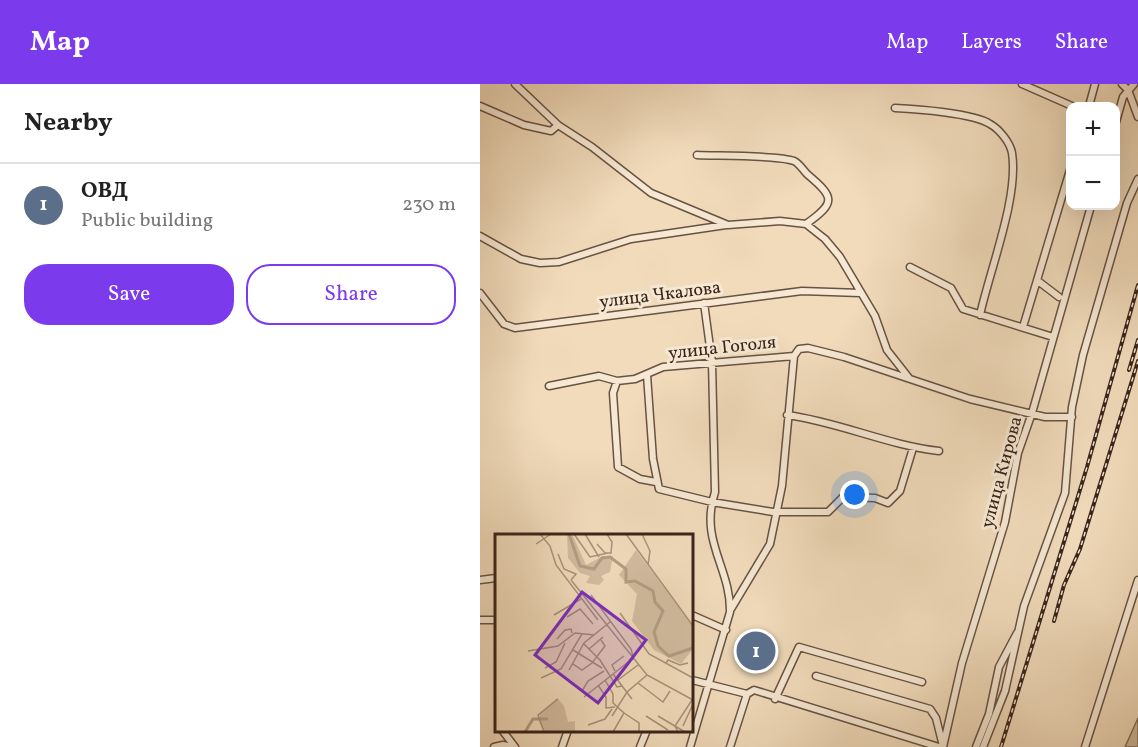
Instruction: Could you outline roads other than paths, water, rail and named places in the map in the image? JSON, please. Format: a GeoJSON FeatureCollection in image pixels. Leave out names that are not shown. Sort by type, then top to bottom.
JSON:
{"type":"FeatureCollection","features":[{"type":"Feature","properties":{"kind":"street"},"geometry":{"type":"LineString","coordinates":[[515,84],[558,125],[592,147],[651,193],[728,225]]}},
{"type":"Feature","properties":{"kind":"street"},"geometry":{"type":"LineString","coordinates":[[1022,84],[1066,103]]}},
{"type":"Feature","properties":{"kind":"street"},"geometry":{"type":"LineString","coordinates":[[1090,102],[1095,84]]}},
{"type":"Feature","properties":{"kind":"street"},"geometry":{"type":"LineString","coordinates":[[1122,84],[1128,90],[1138,117]]}},
{"type":"Feature","properties":{"kind":"street"},"geometry":{"type":"LineString","coordinates":[[1120,111],[1128,90],[1134,84]]}},
{"type":"Feature","properties":{"kind":"street"},"geometry":{"type":"LineString","coordinates":[[480,106],[524,125],[551,131],[558,125]]}},
{"type":"Feature","properties":{"kind":"street"},"geometry":{"type":"LineString","coordinates":[[895,108],[935,111],[990,123],[1005,138],[1011,150],[1011,188],[980,315]]}},
{"type":"Feature","properties":{"kind":"street"},"geometry":{"type":"LineString","coordinates":[[697,155],[795,161],[821,183],[828,195],[829,203],[823,212],[806,224]]}},
{"type":"Feature","properties":{"kind":"street"},"geometry":{"type":"LineString","coordinates":[[983,747],[1005,691],[1017,633],[1040,558],[1065,493],[1072,417],[1083,355],[1127,203],[1138,179]]}},
{"type":"Feature","properties":{"kind":"street"},"geometry":{"type":"LineString","coordinates":[[1023,327],[1066,187]]}},
{"type":"Feature","properties":{"kind":"street","name":"улица Кирова"},"geometry":{"type":"LineString","coordinates":[[942,747],[962,663],[1005,522],[1018,453],[1032,413],[1090,210]]}},
{"type":"Feature","properties":{"kind":"street"},"geometry":{"type":"LineString","coordinates":[[480,236],[521,259],[540,263],[559,262],[631,239],[728,225],[780,221],[806,224],[825,239],[840,258],[875,316],[887,350],[910,380]]}},
{"type":"Feature","properties":{"kind":"street"},"geometry":{"type":"LineString","coordinates":[[910,267],[951,288],[963,309],[1053,337]]}},
{"type":"Feature","properties":{"kind":"street"},"geometry":{"type":"LineString","coordinates":[[1038,281],[1059,297]]}},
{"type":"Feature","properties":{"kind":"street","name":"улица Чкалова"},"geometry":{"type":"LineString","coordinates":[[480,293],[504,324],[515,328],[802,291],[860,293]]}},
{"type":"Feature","properties":{"kind":"street"},"geometry":{"type":"LineString","coordinates":[[690,747],[730,612],[730,596],[714,550],[709,512],[715,492],[712,362],[704,303]]}},
{"type":"Feature","properties":{"kind":"street","name":"улица Гоголя"},"geometry":{"type":"LineString","coordinates":[[549,386],[599,376],[617,381],[647,375],[663,367],[794,356],[799,350],[808,348],[970,399],[1045,417],[1072,417]]}},
{"type":"Feature","properties":{"kind":"street"},"geometry":{"type":"LineString","coordinates":[[730,612],[770,544],[777,513],[794,356]]}},
{"type":"Feature","properties":{"kind":"street"},"geometry":{"type":"LineString","coordinates":[[647,375],[656,482],[659,489],[712,502],[777,513],[828,512],[843,497],[875,498],[888,503],[900,491],[913,448]]}},
{"type":"Feature","properties":{"kind":"street"},"geometry":{"type":"LineString","coordinates":[[617,381],[613,393],[618,467],[640,478],[656,482]]}},
{"type":"Feature","properties":{"kind":"street"},"geometry":{"type":"LineString","coordinates":[[787,415],[825,422],[913,448],[939,451]]}},
{"type":"Feature","properties":{"kind":"street"},"geometry":{"type":"LineString","coordinates":[[480,580],[495,578]]}},
{"type":"Feature","properties":{"kind":"street"},"geometry":{"type":"LineString","coordinates":[[1085,747],[1138,580]]}},
{"type":"Feature","properties":{"kind":"street"},"geometry":{"type":"LineString","coordinates":[[693,615],[726,630]]}},
{"type":"Feature","properties":{"kind":"street"},"geometry":{"type":"LineString","coordinates":[[480,620],[495,621]]}},
{"type":"Feature","properties":{"kind":"street"},"geometry":{"type":"LineString","coordinates":[[976,747],[989,714],[999,667],[1017,633]]}},
{"type":"Feature","properties":{"kind":"street"},"geometry":{"type":"LineString","coordinates":[[775,699],[799,648],[922,682]]}},
{"type":"Feature","properties":{"kind":"street"},"geometry":{"type":"LineString","coordinates":[[729,747],[747,694],[754,690],[775,699],[942,747],[936,718],[930,709],[816,676]]}},
{"type":"Feature","properties":{"kind":"street"},"geometry":{"type":"LineString","coordinates":[[693,680],[747,694]]}},
{"type":"Feature","properties":{"kind":"street"},"geometry":{"type":"LineString","coordinates":[[503,732],[514,747]]}},
{"type":"Feature","properties":{"kind":"street"},"geometry":{"type":"LineString","coordinates":[[562,747],[567,732]]}},
{"type":"Feature","properties":{"kind":"street"},"geometry":{"type":"LineString","coordinates":[[640,747],[646,732]]}},
{"type":"Feature","properties":{"kind":"street"},"geometry":{"type":"LineString","coordinates":[[494,747],[514,747]]}},
{"type":"Feature","properties":{"kind":"railway"},"geometry":{"type":"LineString","coordinates":[[1001,747],[1087,467],[1138,285]]}},
{"type":"Feature","properties":{"kind":"railway"},"geometry":{"type":"LineString","coordinates":[[1129,370],[1138,340]]}},
{"type":"Feature","properties":{"kind":"railway"},"geometry":{"type":"LineString","coordinates":[[1054,621],[1064,585],[1080,549],[1138,361]]}},
{"type":"Feature","properties":{"kind":"place","name":"ОВД"},"geometry":{"type":"Point","coordinates":[756,651]}}]}
